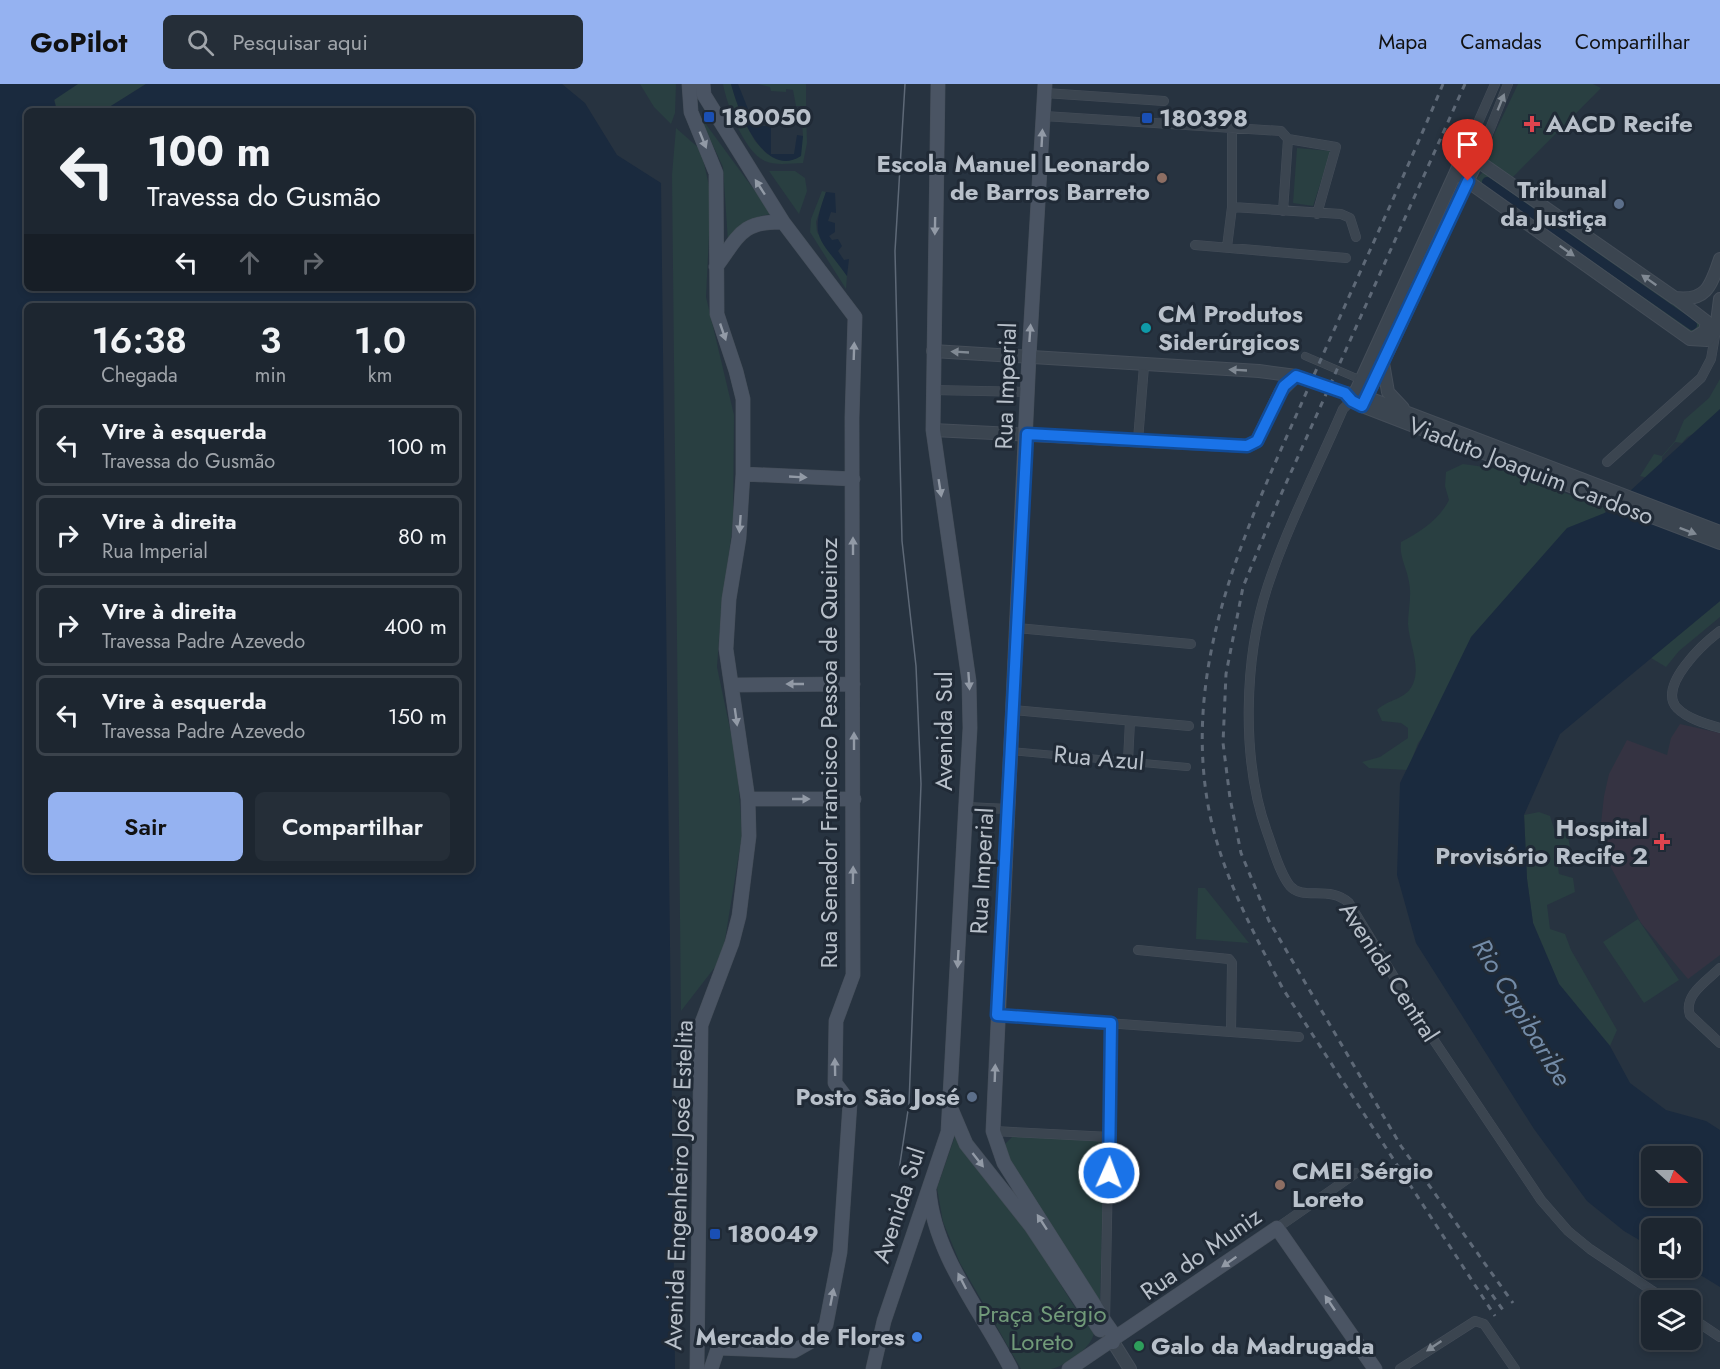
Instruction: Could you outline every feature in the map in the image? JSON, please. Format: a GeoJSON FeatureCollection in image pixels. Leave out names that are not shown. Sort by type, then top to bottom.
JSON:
{"type":"FeatureCollection","features":[{"type":"Feature","properties":{"kind":"main road","name":"Avenida Engenheiro José Estelita"},"geometry":{"type":"LineString","coordinates":[[689,84],[692,112],[716,173],[717,314],[743,399],[743,474],[739,538],[729,598],[726,649],[748,799],[747,868],[739,916],[701,1025],[697,1369]]}},
{"type":"Feature","properties":{"kind":"main road","name":"Rua Senador Francisco Pessoa de Queiroz"},"geometry":{"type":"LineString","coordinates":[[703,84],[704,95],[783,222],[855,317],[852,418],[853,975],[836,1021],[835,1083],[850,1103],[840,1252],[826,1325],[816,1338],[794,1351],[718,1348]]}},
{"type":"Feature","properties":{"kind":"main road","name":"Avenida Sul"},"geometry":{"type":"LineString","coordinates":[[873,1369],[884,1321],[948,1132],[951,1108],[970,728],[969,681],[933,430],[938,84]]}},
{"type":"Feature","properties":{"kind":"main road","name":"Rua Imperial"},"geometry":{"type":"LineString","coordinates":[[1045,89],[1029,356],[993,1131],[1004,1163],[1103,1324],[1104,1337],[1113,1342]]}},
{"type":"Feature","properties":{"kind":"main road"},"geometry":{"type":"LineString","coordinates":[[716,267],[743,231],[759,221],[783,222]]}},
{"type":"Feature","properties":{"kind":"main road"},"geometry":{"type":"LineString","coordinates":[[743,474],[853,479]]}},
{"type":"Feature","properties":{"kind":"main road"},"geometry":{"type":"LineString","coordinates":[[732,684],[854,684]]}},
{"type":"Feature","properties":{"kind":"main road"},"geometry":{"type":"LineString","coordinates":[[748,799],[854,799]]}},
{"type":"Feature","properties":{"kind":"main road","name":"Rua Imperial"},"geometry":{"type":"LineString","coordinates":[[951,1108],[966,1144],[1031,1226],[1103,1324]]}},
{"type":"Feature","properties":{"kind":"main road"},"geometry":{"type":"LineString","coordinates":[[929,1184],[936,1230],[1008,1367]]}},
{"type":"Feature","properties":{"kind":"main road"},"geometry":{"type":"LineString","coordinates":[[1277,1228],[1375,1369]]}},
{"type":"Feature","properties":{"kind":"main road","name":"Rua do Muniz"},"geometry":{"type":"LineString","coordinates":[[1069,1369],[1113,1342],[1277,1228]]}},
{"type":"Feature","properties":{"kind":"main road"},"geometry":{"type":"LineString","coordinates":[[697,1323],[704,1340],[718,1348],[711,1366]]}},
{"type":"Feature","properties":{"kind":"main road"},"geometry":{"type":"LineString","coordinates":[[1103,1324],[1133,1328]]}},
{"type":"Feature","properties":{"kind":"street"},"geometry":{"type":"LineString","coordinates":[[1356,398],[1361,380],[1495,84]]}},
{"type":"Feature","properties":{"kind":"street"},"geometry":{"type":"LineString","coordinates":[[1356,398],[1383,362],[1478,159],[1508,84]]}},
{"type":"Feature","properties":{"kind":"street"},"geometry":{"type":"LineString","coordinates":[[1045,89],[1164,101]]}},
{"type":"Feature","properties":{"kind":"street"},"geometry":{"type":"LineString","coordinates":[[1044,116],[1233,126],[1281,131],[1288,139],[1336,147],[1317,214]]}},
{"type":"Feature","properties":{"kind":"street"},"geometry":{"type":"LineString","coordinates":[[1227,247],[1232,207],[1233,126]]}},
{"type":"Feature","properties":{"kind":"street"},"geometry":{"type":"LineString","coordinates":[[1283,211],[1288,139]]}},
{"type":"Feature","properties":{"kind":"street"},"geometry":{"type":"LineString","coordinates":[[1465,153],[1478,159],[1707,322],[1706,331],[1690,339]]}},
{"type":"Feature","properties":{"kind":"street"},"geometry":{"type":"LineString","coordinates":[[1456,173],[1690,339],[1707,340],[1716,330]]}},
{"type":"Feature","properties":{"kind":"street"},"geometry":{"type":"LineString","coordinates":[[1232,207],[1347,216],[1356,237]]}},
{"type":"Feature","properties":{"kind":"street"},"geometry":{"type":"LineString","coordinates":[[1195,245],[1346,258]]}},
{"type":"Feature","properties":{"kind":"street"},"geometry":{"type":"LineString","coordinates":[[1675,298],[1688,299],[1709,288],[1720,259]]}},
{"type":"Feature","properties":{"kind":"street"},"geometry":{"type":"LineString","coordinates":[[1607,462],[1701,378],[1711,359],[1720,299]]}},
{"type":"Feature","properties":{"kind":"street","name":"Viaduto Joaquim Cardoso"},"geometry":{"type":"LineString","coordinates":[[933,351],[1029,356],[1144,366],[1259,371],[1296,376],[1720,543]]}},
{"type":"Feature","properties":{"kind":"street"},"geometry":{"type":"LineString","coordinates":[[1305,356],[1361,380]]}},
{"type":"Feature","properties":{"kind":"street"},"geometry":{"type":"LineString","coordinates":[[1383,362],[1385,386],[1392,399],[1422,419]]}},
{"type":"Feature","properties":{"kind":"street"},"geometry":{"type":"LineString","coordinates":[[1138,440],[1144,366]]}},
{"type":"Feature","properties":{"kind":"street"},"geometry":{"type":"LineString","coordinates":[[933,430],[1254,444],[1284,386],[1296,376]]}},
{"type":"Feature","properties":{"kind":"street"},"geometry":{"type":"LineString","coordinates":[[933,390],[1028,392]]}},
{"type":"Feature","properties":{"kind":"street","name":"Viaduto Joaquim Cardoso"},"geometry":{"type":"LineString","coordinates":[[1356,398],[1422,419],[1438,431],[1720,532]]}},
{"type":"Feature","properties":{"kind":"street","name":"Avenida Central"},"geometry":{"type":"LineString","coordinates":[[1356,398],[1343,409],[1276,564],[1259,619],[1252,664],[1249,723],[1253,776],[1262,816],[1289,885],[1301,893],[1336,894],[1349,903],[1419,1018],[1541,1200],[1568,1231],[1652,1290]]}},
{"type":"Feature","properties":{"kind":"street"},"geometry":{"type":"LineString","coordinates":[[1017,628],[1191,644]]}},
{"type":"Feature","properties":{"kind":"street"},"geometry":{"type":"LineString","coordinates":[[1720,631],[1708,640],[1676,678],[1673,689],[1674,703],[1690,716],[1720,729]]}},
{"type":"Feature","properties":{"kind":"street"},"geometry":{"type":"LineString","coordinates":[[1013,710],[1189,726]]}},
{"type":"Feature","properties":{"kind":"street"},"geometry":{"type":"LineString","coordinates":[[1128,760],[1130,721]]}},
{"type":"Feature","properties":{"kind":"street","name":"Rua Azul"},"geometry":{"type":"LineString","coordinates":[[1011,751],[1186,767]]}},
{"type":"Feature","properties":{"kind":"street"},"geometry":{"type":"LineString","coordinates":[[966,807],[1008,809]]}},
{"type":"Feature","properties":{"kind":"street"},"geometry":{"type":"LineString","coordinates":[[1138,950],[1229,958],[1232,963],[1231,1032]]}},
{"type":"Feature","properties":{"kind":"street"},"geometry":{"type":"LineString","coordinates":[[1720,968],[1692,995],[1688,1010],[1690,1015],[1720,1043]]}},
{"type":"Feature","properties":{"kind":"street"},"geometry":{"type":"LineString","coordinates":[[997,1015],[1299,1037]]}},
{"type":"Feature","properties":{"kind":"street"},"geometry":{"type":"LineString","coordinates":[[1103,1324],[1110,1137],[1111,1023]]}},
{"type":"Feature","properties":{"kind":"street"},"geometry":{"type":"LineString","coordinates":[[993,1131],[1110,1137]]}},
{"type":"Feature","properties":{"kind":"street","name":"Rua do Muniz"},"geometry":{"type":"LineString","coordinates":[[1277,1228],[1356,1173]]}},
{"type":"Feature","properties":{"kind":"street"},"geometry":{"type":"LineString","coordinates":[[1400,1369],[1475,1321],[1484,1324],[1515,1369]]}},
{"type":"Feature","properties":{"kind":"street"},"geometry":{"type":"LineString","coordinates":[[1701,1324],[1720,1337]]}},
{"type":"Feature","properties":{"kind":"street"},"geometry":{"type":"LineString","coordinates":[[1113,1342],[1130,1369]]}},
{"type":"Feature","properties":{"kind":"shaded area","name":"Hospital Provisório Recife 2"},"geometry":{"type":"Polygon","coordinates":[[[1680,724],[1720,733],[1720,955],[1688,979],[1641,923],[1608,862],[1601,823],[1609,774],[1627,740],[1667,755],[1671,738],[1680,724]]]}},
{"type":"Feature","properties":{"kind":"green space"},"geometry":{"type":"Polygon","coordinates":[[[51,84],[146,84],[108,108],[56,108],[51,84]]]}},
{"type":"Feature","properties":{"kind":"green space"},"geometry":{"type":"Polygon","coordinates":[[[640,84],[676,84],[675,113],[671,124],[654,107],[640,84]]]}},
{"type":"Feature","properties":{"kind":"green space"},"geometry":{"type":"Polygon","coordinates":[[[723,84],[731,84],[742,118],[755,141],[767,154],[796,159],[803,136],[801,110],[806,110],[807,143],[803,163],[774,163],[757,156],[738,127],[728,104],[723,84]]]}},
{"type":"Feature","properties":{"kind":"green space"},"geometry":{"type":"Polygon","coordinates":[[[758,84],[806,84],[806,106],[796,106],[793,90],[771,91],[770,87],[758,84]]]}},
{"type":"Feature","properties":{"kind":"green space","name":"AACD Recife"},"geometry":{"type":"Polygon","coordinates":[[[1518,84],[1593,84],[1601,88],[1512,178],[1482,160],[1518,84]]]}},
{"type":"Feature","properties":{"kind":"green space"},"geometry":{"type":"Polygon","coordinates":[[[705,123],[772,214],[747,223],[728,242],[723,167],[703,124],[705,123]]]}},
{"type":"Feature","properties":{"kind":"green space"},"geometry":{"type":"Polygon","coordinates":[[[676,128],[701,150],[711,195],[706,297],[734,415],[733,523],[721,612],[717,667],[737,762],[742,835],[722,958],[681,1011],[672,175],[676,128]]]}},
{"type":"Feature","properties":{"kind":"green space"},"geometry":{"type":"Polygon","coordinates":[[[1297,148],[1331,151],[1313,206],[1293,203],[1297,148]]]}},
{"type":"Feature","properties":{"kind":"green space"},"geometry":{"type":"Polygon","coordinates":[[[1486,169],[1700,318],[1702,328],[1691,335],[1479,186],[1477,178],[1486,169]]]}},
{"type":"Feature","properties":{"kind":"green space"},"geometry":{"type":"Polygon","coordinates":[[[769,171],[795,171],[805,178],[807,191],[799,214],[769,171]]]}},
{"type":"Feature","properties":{"kind":"green space"},"geometry":{"type":"Polygon","coordinates":[[[822,191],[826,192],[816,222],[817,232],[847,276],[846,289],[810,232],[811,219],[822,191]]]}},
{"type":"Feature","properties":{"kind":"green space"},"geometry":{"type":"Polygon","coordinates":[[[1720,379],[1720,420],[1687,437],[1682,443],[1675,442],[1662,457],[1662,466],[1648,478],[1640,476],[1654,454],[1662,456],[1675,441],[1684,420],[1709,398],[1720,379]]]}},
{"type":"Feature","properties":{"kind":"green space"},"geometry":{"type":"Polygon","coordinates":[[[1463,464],[1499,469],[1606,508],[1604,516],[1418,743],[1408,770],[1369,768],[1362,762],[1380,757],[1408,738],[1408,728],[1401,723],[1382,721],[1377,710],[1410,689],[1416,670],[1408,624],[1410,588],[1401,553],[1401,542],[1422,530],[1440,514],[1449,500],[1445,486],[1446,472],[1463,464]]]}},
{"type":"Feature","properties":{"kind":"green space"},"geometry":{"type":"Polygon","coordinates":[[[1720,601],[1720,617],[1679,651],[1666,667],[1651,658],[1720,601]]]}},
{"type":"Feature","properties":{"kind":"green space"},"geometry":{"type":"Polygon","coordinates":[[[1539,812],[1550,816],[1554,829],[1567,832],[1570,847],[1556,854],[1559,874],[1573,878],[1575,892],[1547,905],[1550,929],[1565,934],[1571,950],[1617,1030],[1610,1046],[1559,984],[1533,923],[1527,879],[1524,815],[1539,812]]]}},
{"type":"Feature","properties":{"kind":"green space"},"geometry":{"type":"Polygon","coordinates":[[[1198,888],[1205,888],[1249,943],[1196,939],[1198,888]]]}},
{"type":"Feature","properties":{"kind":"green space"},"geometry":{"type":"Polygon","coordinates":[[[1638,919],[1679,980],[1644,1003],[1603,942],[1638,919]]]}},
{"type":"Feature","properties":{"kind":"green space","name":"Praça Sérgio Loreto"},"geometry":{"type":"Polygon","coordinates":[[[955,1136],[1023,1224],[1079,1314],[1094,1332],[1084,1350],[1064,1364],[1051,1369],[1021,1369],[960,1263],[943,1222],[937,1188],[955,1136]]]}},
{"type":"Feature","properties":{"kind":"green space","name":"Praça Sérgio Loreto"},"geometry":{"type":"Polygon","coordinates":[[[1013,1136],[1099,1141],[1104,1145],[1100,1303],[1010,1163],[1005,1144],[1013,1136]]]}},
{"type":"Feature","properties":{"kind":"water"},"geometry":{"type":"Polygon","coordinates":[[[0,84],[78,84],[54,100],[56,108],[24,108],[24,291],[474,291],[474,108],[108,108],[146,84],[562,84],[585,103],[617,155],[661,183],[675,1369],[0,1369],[0,84]]]}},
{"type":"Feature","properties":{"kind":"water"},"geometry":{"type":"Polygon","coordinates":[[[731,84],[738,84],[750,114],[755,114],[756,126],[771,126],[771,154],[794,154],[797,135],[803,136],[801,156],[787,161],[775,159],[764,151],[746,125],[731,84]]]}},
{"type":"Feature","properties":{"kind":"water"},"geometry":{"type":"Polygon","coordinates":[[[826,192],[835,193],[836,213],[831,212],[828,221],[835,223],[835,232],[829,236],[832,240],[838,239],[842,246],[838,251],[844,260],[849,259],[847,276],[824,245],[818,229],[818,219],[826,192]]]}},
{"type":"Feature","properties":{"kind":"water","name":"Rio Capibaribe"},"geometry":{"type":"Polygon","coordinates":[[[1720,409],[1720,601],[1560,734],[1524,815],[1527,879],[1533,923],[1559,984],[1610,1046],[1630,1083],[1666,1110],[1706,1121],[1720,1130],[1720,1287],[1701,1275],[1701,1218],[1641,1218],[1641,1241],[1624,1231],[1587,1201],[1534,1129],[1416,943],[1397,875],[1400,783],[1471,637],[1567,528],[1607,512],[1720,409]]]}},
{"type":"Feature","properties":{"kind":"waterway"},"geometry":{"type":"LineString","coordinates":[[1487,182],[1692,325]]}},
{"type":"Feature","properties":{"kind":"tram line"},"geometry":{"type":"LineString","coordinates":[[899,1170],[909,1104],[921,784],[916,666],[902,541],[895,251],[905,84]]}},
{"type":"Feature","properties":{"kind":"railway"},"geometry":{"type":"LineString","coordinates":[[1443,84],[1263,490],[1243,541],[1226,592],[1213,644],[1204,697],[1202,750],[1208,805],[1220,853],[1238,900],[1271,967],[1495,1316]]}},
{"type":"Feature","properties":{"kind":"railway"},"geometry":{"type":"LineString","coordinates":[[1465,84],[1279,499],[1243,587],[1226,674],[1223,743],[1230,798],[1241,853],[1269,921],[1401,1146],[1513,1303]]}},
{"type":"Feature","properties":{"kind":"railway"},"geometry":{"type":"LineString","coordinates":[[1485,1285],[1503,1310]]}},
{"type":"Feature","properties":{"kind":"place","name":"180050"},"geometry":{"type":"Point","coordinates":[709,117]}},
{"type":"Feature","properties":{"kind":"place","name":"180398"},"geometry":{"type":"Point","coordinates":[1147,118]}},
{"type":"Feature","properties":{"kind":"place","name":"AACD Recife"},"geometry":{"type":"Point","coordinates":[1532,124]}},
{"type":"Feature","properties":{"kind":"place","name":"Escola Manuel Leonardo de Barros Barreto"},"geometry":{"type":"Point","coordinates":[1162,178]}},
{"type":"Feature","properties":{"kind":"place","name":"Tribunal da Justiça"},"geometry":{"type":"Point","coordinates":[1619,204]}},
{"type":"Feature","properties":{"kind":"place","name":"CM Produtos Siderúrgicos"},"geometry":{"type":"Point","coordinates":[1146,328]}},
{"type":"Feature","properties":{"kind":"place","name":"Hospital Provisório Recife 2"},"geometry":{"type":"Point","coordinates":[1662,842]}},
{"type":"Feature","properties":{"kind":"place","name":"Posto São José"},"geometry":{"type":"Point","coordinates":[972,1097]}},
{"type":"Feature","properties":{"kind":"place","name":"CMEI Sérgio Loreto"},"geometry":{"type":"Point","coordinates":[1280,1185]}},
{"type":"Feature","properties":{"kind":"place","name":"180049"},"geometry":{"type":"Point","coordinates":[715,1234]}},
{"type":"Feature","properties":{"kind":"place","name":"Mercado de Flores"},"geometry":{"type":"Point","coordinates":[917,1337]}},
{"type":"Feature","properties":{"kind":"place","name":"Galo da Madrugada"},"geometry":{"type":"Point","coordinates":[1139,1346]}},
{"type":"Feature","properties":{"kind":"route"},"geometry":{"type":"LineString","coordinates":[[1109,1173],[1111,1023],[997,1015],[1027,434],[1247,446],[1257,441],[1281,391],[1296,376],[1345,393],[1352,401],[1362,406],[1468,181]]}}]}
